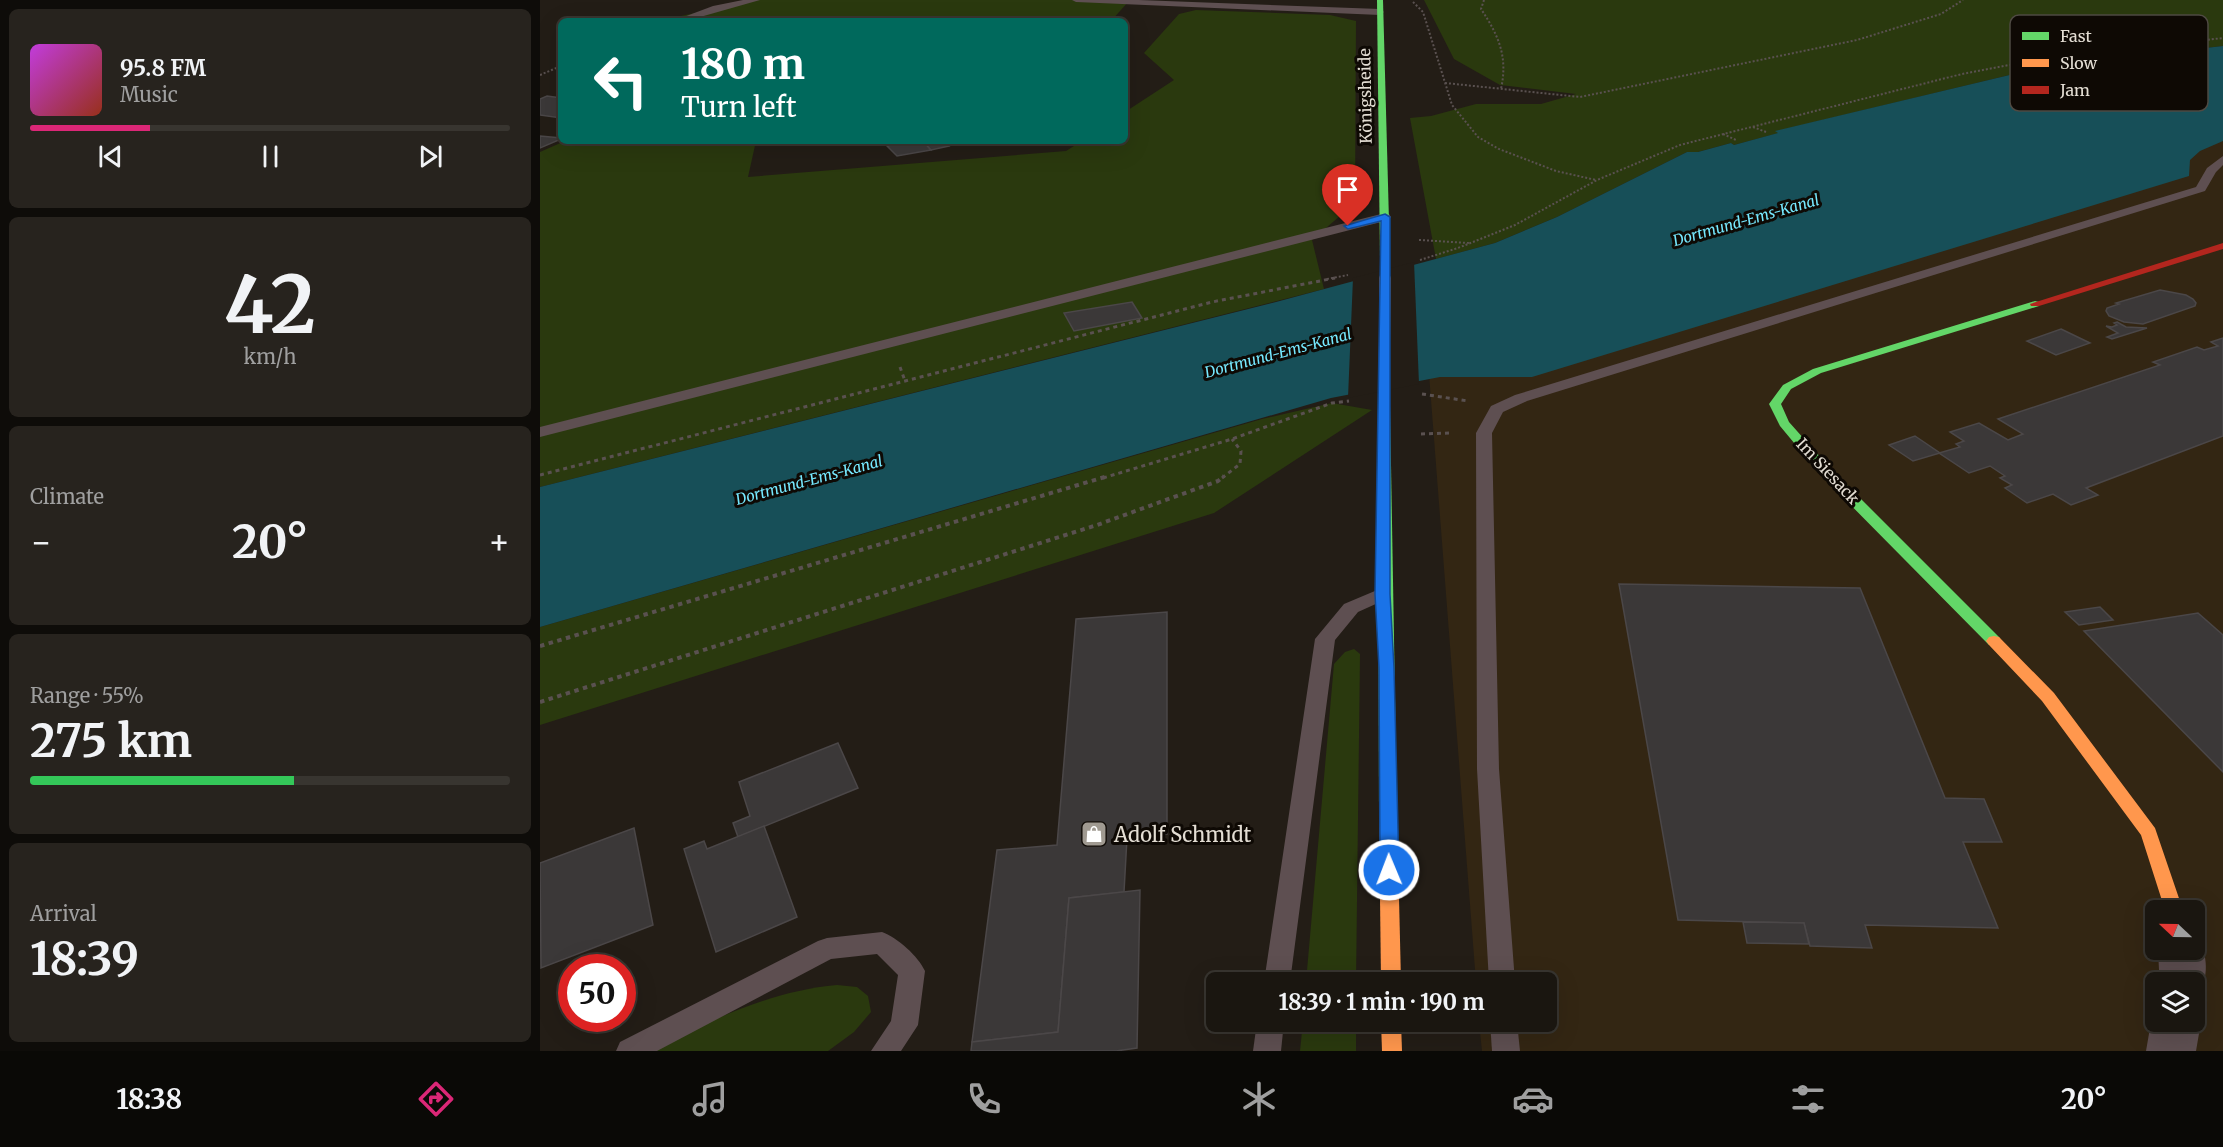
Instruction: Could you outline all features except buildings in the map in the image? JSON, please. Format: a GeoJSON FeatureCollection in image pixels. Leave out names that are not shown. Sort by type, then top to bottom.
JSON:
{"type":"FeatureCollection","features":[{"type":"Feature","properties":{"kind":"main road","name":"Königsheide"},"geometry":{"type":"LineString","coordinates":[[1380,6],[1385,217],[1382,594],[1386,668],[1391,972]]}},
{"type":"Feature","properties":{"kind":"main road","name":"Im Siesack"},"geometry":{"type":"LineString","coordinates":[[2171,900],[2148,833],[2104,770],[2048,697],[1947,592],[1824,470],[1784,423],[1774,404],[1780,391],[1797,379],[1816,371],[2223,246]]}},
{"type":"Feature","properties":{"kind":"main road"},"geometry":{"type":"LineString","coordinates":[[1391,1032],[1392,1051]]}},
{"type":"Feature","properties":{"kind":"street"},"geometry":{"type":"LineString","coordinates":[[2171,1051],[2174,1032]]}},
{"type":"Feature","properties":{"kind":"lane"},"geometry":{"type":"LineString","coordinates":[[686,18],[716,8],[756,0]]}},
{"type":"Feature","properties":{"kind":"lane"},"geometry":{"type":"LineString","coordinates":[[1076,0],[1380,6]]}},
{"type":"Feature","properties":{"kind":"lane"},"geometry":{"type":"LineString","coordinates":[[1501,972],[1488,769],[1484,433],[1497,409],[1521,398],[2201,189],[2211,170],[2223,159]]}},
{"type":"Feature","properties":{"kind":"lane"},"geometry":{"type":"LineString","coordinates":[[540,432],[1385,217]]}},
{"type":"Feature","properties":{"kind":"lane"},"geometry":{"type":"LineString","coordinates":[[1278,972],[1325,639],[1351,608],[1382,594]]}},
{"type":"Feature","properties":{"kind":"lane"},"geometry":{"type":"LineString","coordinates":[[630,1051],[827,949],[882,943],[912,971],[904,1025],[885,1051]]}},
{"type":"Feature","properties":{"kind":"lane"},"geometry":{"type":"LineString","coordinates":[[1267,1051],[1270,1032]]}},
{"type":"Feature","properties":{"kind":"lane"},"geometry":{"type":"LineString","coordinates":[[1505,1032],[1506,1051]]}},
{"type":"Feature","properties":{"kind":"path"},"geometry":{"type":"LineString","coordinates":[[1484,0],[1481,9],[1499,35],[1504,51],[1506,70],[1502,89]]}},
{"type":"Feature","properties":{"kind":"path"},"geometry":{"type":"LineString","coordinates":[[1445,83],[1580,97],[1857,40],[1941,14],[1963,0]]}},
{"type":"Feature","properties":{"kind":"path"},"geometry":{"type":"LineString","coordinates":[[1413,2],[1423,12],[1452,105],[1478,137],[1499,149],[1556,171],[1597,180]]}},
{"type":"Feature","properties":{"kind":"path"},"geometry":{"type":"LineString","coordinates":[[540,75],[558,67]]}},
{"type":"Feature","properties":{"kind":"path"},"geometry":{"type":"LineString","coordinates":[[1753,127],[1766,132]]}},
{"type":"Feature","properties":{"kind":"path"},"geometry":{"type":"LineString","coordinates":[[1724,134],[1736,140]]}},
{"type":"Feature","properties":{"kind":"path"},"geometry":{"type":"LineString","coordinates":[[1411,240],[1471,243]]}},
{"type":"Feature","properties":{"kind":"path"},"geometry":{"type":"LineString","coordinates":[[1414,394],[1463,399],[1497,409]]}},
{"type":"Feature","properties":{"kind":"path"},"geometry":{"type":"LineString","coordinates":[[540,646],[1232,439],[1332,404],[1351,400]]}},
{"type":"Feature","properties":{"kind":"path"},"geometry":{"type":"LineString","coordinates":[[540,702],[1097,525],[1218,481],[1240,464],[1241,451],[1232,439]]}},
{"type":"Feature","properties":{"kind":"shaded area"},"geometry":{"type":"Polygon","coordinates":[[[2223,132],[2223,1051],[1482,1051],[1480,1032],[1557,1032],[1557,972],[1475,972],[1426,335],[2223,132]]]}},
{"type":"Feature","properties":{"kind":"green space"},"geometry":{"type":"Polygon","coordinates":[[[757,0],[1129,1],[1114,18],[671,18],[757,0]]]}},
{"type":"Feature","properties":{"kind":"green space"},"geometry":{"type":"Polygon","coordinates":[[[1424,0],[2223,0],[2223,46],[2208,48],[2208,15],[2010,15],[2010,75],[1777,131],[1779,133],[1734,145],[1731,143],[1698,152],[1687,152],[1557,217],[1495,243],[1436,259],[1410,118],[1431,116],[1476,104],[1541,104],[1576,94],[1500,85],[1454,59],[1424,0]]]}},
{"type":"Feature","properties":{"kind":"green space"},"geometry":{"type":"Polygon","coordinates":[[[1196,10],[1330,15],[1356,21],[1355,203],[1312,240],[1324,289],[540,487],[540,152],[558,144],[755,144],[748,177],[1066,151],[1077,144],[1128,144],[1128,110],[1174,80],[1144,53],[1179,14],[1196,10]]]}},
{"type":"Feature","properties":{"kind":"green space"},"geometry":{"type":"Polygon","coordinates":[[[1332,403],[1372,410],[1214,513],[540,725],[540,627],[1262,419],[1332,403]]]}},
{"type":"Feature","properties":{"kind":"green space"},"geometry":{"type":"Polygon","coordinates":[[[1354,649],[1360,654],[1356,972],[1307,972],[1334,664],[1345,652],[1354,649]]]}},
{"type":"Feature","properties":{"kind":"green space"},"geometry":{"type":"Polygon","coordinates":[[[837,985],[857,987],[868,996],[871,1012],[854,1032],[828,1051],[651,1051],[695,1028],[764,1000],[812,988],[837,985]]]}},
{"type":"Feature","properties":{"kind":"green space"},"geometry":{"type":"Polygon","coordinates":[[[1302,1032],[1356,1032],[1356,1051],[1300,1051],[1302,1032]]]}},
{"type":"Feature","properties":{"kind":"water","name":"Dortmund-Ems-Kanal"},"geometry":{"type":"Polygon","coordinates":[[[2223,46],[2223,141],[2200,151],[2190,160],[2189,176],[1532,377],[1440,377],[1331,398],[540,627],[540,487],[1276,302],[1495,243],[1557,217],[1687,152],[1698,152],[1731,143],[1734,145],[1778,133],[1775,131],[2010,75],[2010,111],[2208,111],[2208,48],[2223,46]]]}},
{"type":"Feature","properties":{"kind":"pier"},"geometry":{"type":"Polygon","coordinates":[[[1414,262],[1419,384],[1348,398],[1353,278],[1414,262]]]}},
{"type":"Feature","properties":{"kind":"traffic: fast"},"geometry":{"type":"LineString","coordinates":[[1380,0],[1385,258]]}},
{"type":"Feature","properties":{"kind":"traffic: fast"},"geometry":{"type":"LineString","coordinates":[[1994,641],[1824,470],[1784,423],[1775,404],[1787,387],[1817,371],[2035,304]]}},
{"type":"Feature","properties":{"kind":"traffic: fast"},"geometry":{"type":"LineString","coordinates":[[1384,406],[1388,813]]}},
{"type":"Feature","properties":{"kind":"traffic: slow"},"geometry":{"type":"LineString","coordinates":[[1384,406],[1385,258]]}},
{"type":"Feature","properties":{"kind":"traffic: slow"},"geometry":{"type":"LineString","coordinates":[[1994,641],[2048,697],[2149,833],[2171,900]]}},
{"type":"Feature","properties":{"kind":"traffic: slow"},"geometry":{"type":"LineString","coordinates":[[1388,813],[1391,972]]}},
{"type":"Feature","properties":{"kind":"traffic: slow"},"geometry":{"type":"LineString","coordinates":[[1391,1032],[1392,1051]]}},
{"type":"Feature","properties":{"kind":"traffic: jam"},"geometry":{"type":"LineString","coordinates":[[2035,304],[2223,246]]}},
{"type":"Feature","properties":{"kind":"place","name":"Adolf Schmidt"},"geometry":{"type":"Point","coordinates":[1094,834]}},
{"type":"Feature","properties":{"kind":"route"},"geometry":{"type":"LineString","coordinates":[[1348,226],[1385,217],[1382,594],[1386,668],[1389,870]]}}]}
